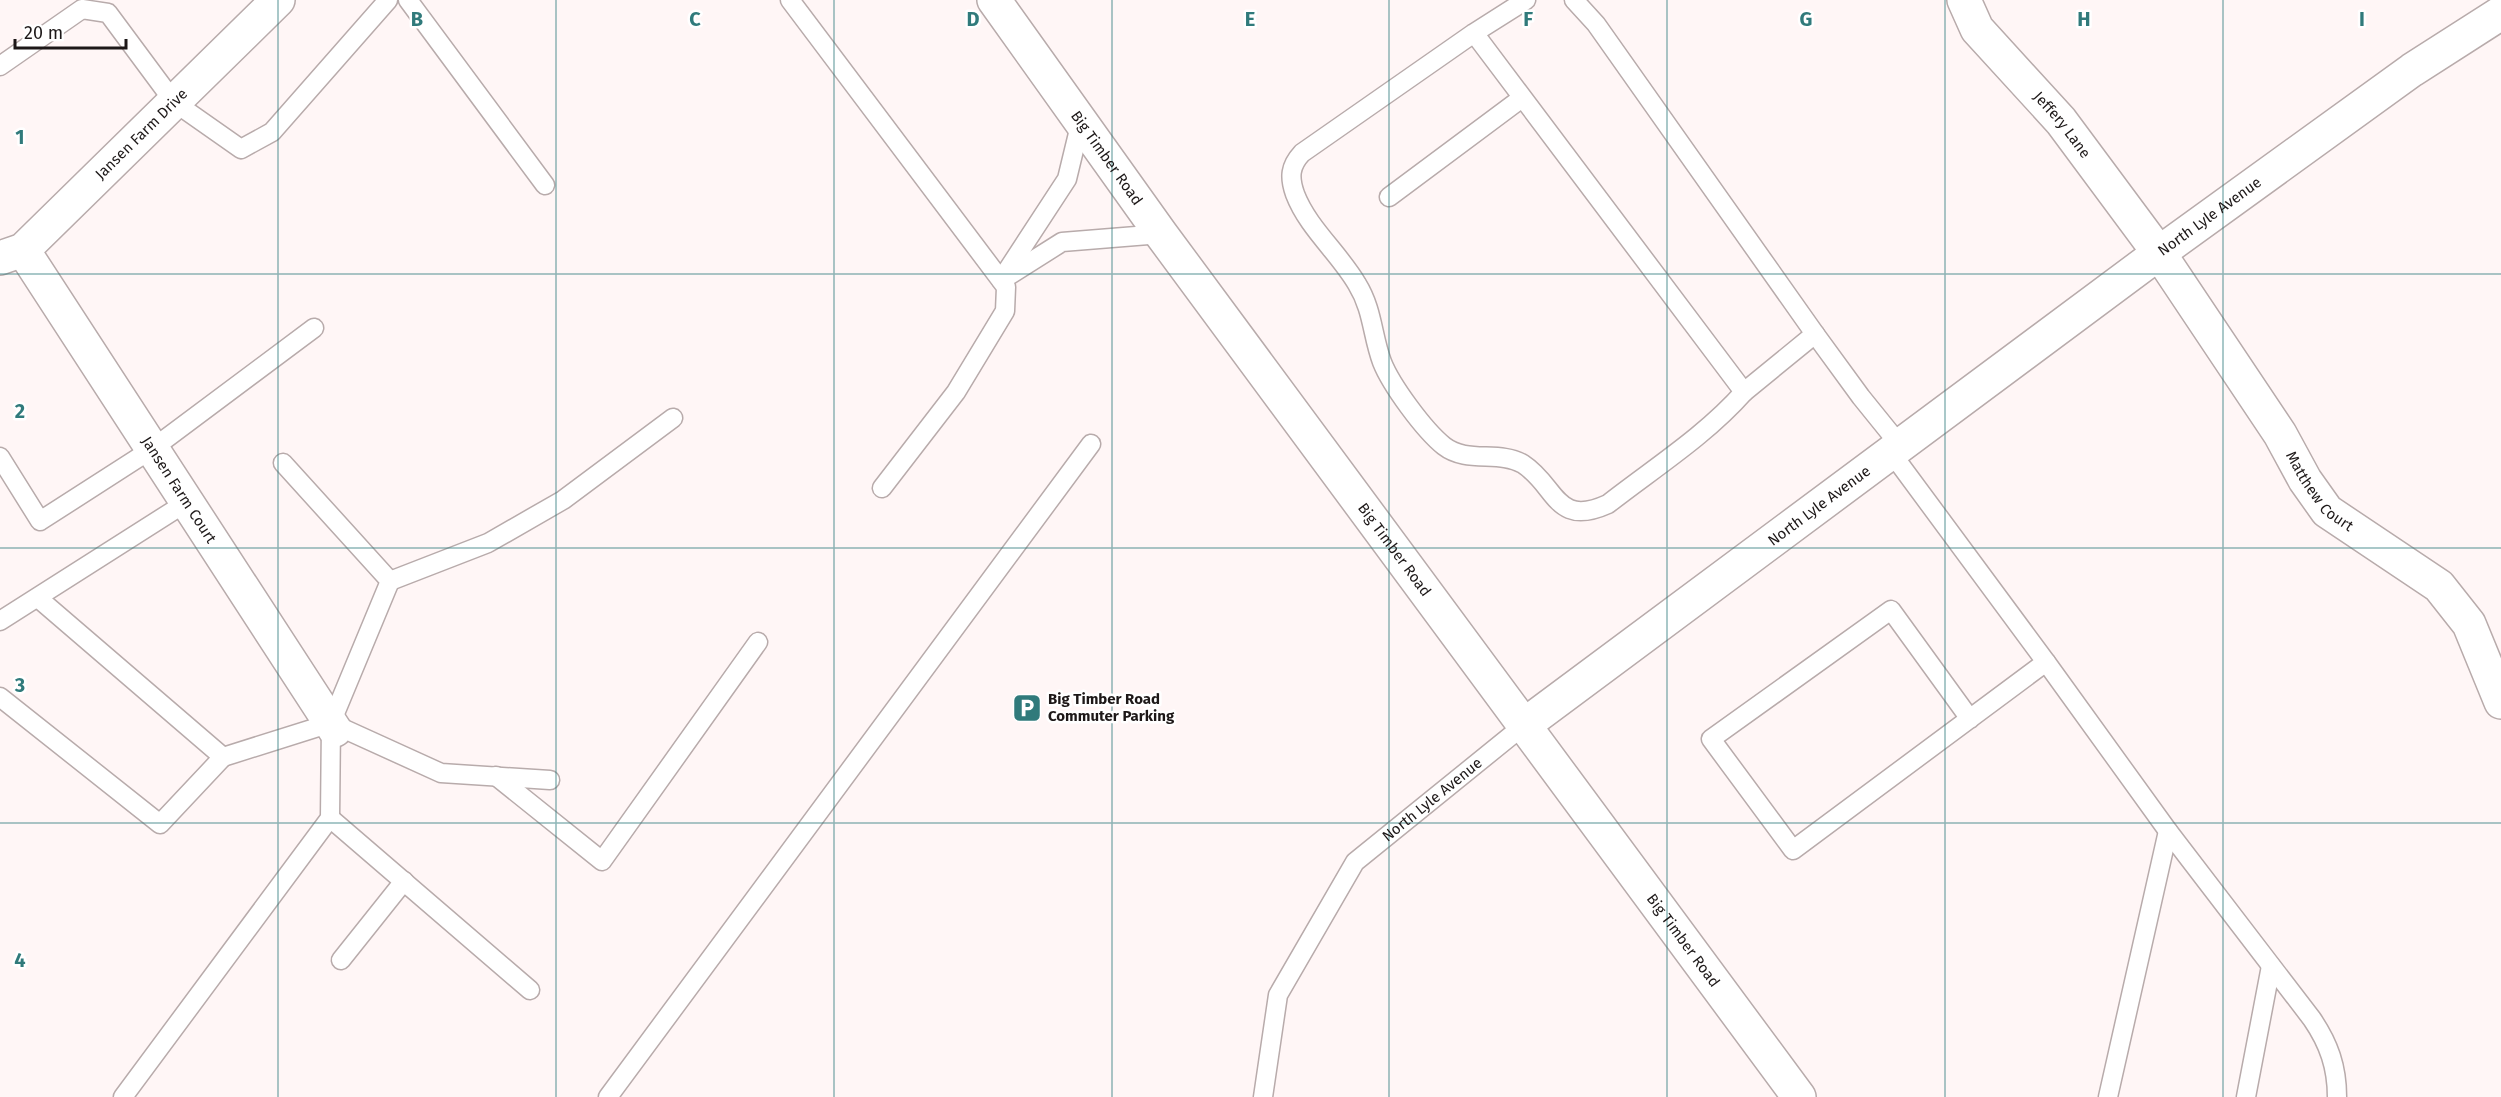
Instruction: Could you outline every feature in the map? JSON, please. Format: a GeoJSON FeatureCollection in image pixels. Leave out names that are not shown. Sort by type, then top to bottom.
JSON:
{"type":"FeatureCollection","features":[{"type":"Feature","properties":{"kind":"street","name":"Jansen Farm Drive"},"geometry":{"type":"LineString","coordinates":[[12,254],[174,102],[278,0]]}},
{"type":"Feature","properties":{"kind":"street","name":"Big Timber Road"},"geometry":{"type":"LineString","coordinates":[[994,0],[1161,234],[1799,1097]]}},
{"type":"Feature","properties":{"kind":"street","name":"Jeffery Lane"},"geometry":{"type":"LineString","coordinates":[[1964,0],[1977,28],[2055,114],[2159,253]]}},
{"type":"Feature","properties":{"kind":"street","name":"North Lyle Avenue"},"geometry":{"type":"LineString","coordinates":[[1523,726],[2159,253],[2412,70],[2501,13]]}},
{"type":"Feature","properties":{"kind":"street","name":"Matthew Court"},"geometry":{"type":"LineString","coordinates":[[2159,253],[2280,434],[2305,480],[2327,511],[2439,586],[2469,624],[2501,702]]}},
{"type":"Feature","properties":{"kind":"street","name":"Jansen Farm Court"},"geometry":{"type":"LineString","coordinates":[[12,254],[152,449],[333,727]]}},
{"type":"Feature","properties":{"kind":"lane"},"geometry":{"type":"LineString","coordinates":[[0,66],[82,9],[108,13],[174,102],[241,149],[272,132],[388,0]]}},
{"type":"Feature","properties":{"kind":"lane"},"geometry":{"type":"LineString","coordinates":[[408,0],[545,185]]}},
{"type":"Feature","properties":{"kind":"lane"},"geometry":{"type":"LineString","coordinates":[[790,0],[1006,287],[1005,311],[956,392],[882,488]]}},
{"type":"Feature","properties":{"kind":"lane"},"geometry":{"type":"LineString","coordinates":[[1526,0],[1474,33],[1302,153],[1294,161],[1290,170],[1296,196],[1313,224],[1357,283],[1366,301],[1382,362],[1422,423],[1445,447],[1454,452],[1481,458],[1510,459],[1523,464],[1562,504],[1572,510],[1583,511],[1608,504],[1724,414],[1743,392],[1815,334]]}},
{"type":"Feature","properties":{"kind":"lane"},"geometry":{"type":"LineString","coordinates":[[1574,0],[1596,24],[1861,397],[1894,448],[2168,831],[2325,1039],[2334,1061],[2337,1097]]}},
{"type":"Feature","properties":{"kind":"lane"},"geometry":{"type":"LineString","coordinates":[[1474,33],[1743,392]]}},
{"type":"Feature","properties":{"kind":"lane"},"geometry":{"type":"LineString","coordinates":[[1389,196],[1522,98]]}},
{"type":"Feature","properties":{"kind":"lane"},"geometry":{"type":"LineString","coordinates":[[1001,280],[1066,179],[1081,122]]}},
{"type":"Feature","properties":{"kind":"lane"},"geometry":{"type":"LineString","coordinates":[[1001,280],[1062,242],[1161,234]]}},
{"type":"Feature","properties":{"kind":"lane"},"geometry":{"type":"LineString","coordinates":[[0,458],[40,521],[152,449],[314,328]]}},
{"type":"Feature","properties":{"kind":"lane"},"geometry":{"type":"LineString","coordinates":[[123,1097],[330,818],[333,727],[390,581],[488,543],[562,500],[673,418]]}},
{"type":"Feature","properties":{"kind":"lane"},"geometry":{"type":"LineString","coordinates":[[608,1097],[1091,444]]}},
{"type":"Feature","properties":{"kind":"lane"},"geometry":{"type":"LineString","coordinates":[[283,464],[390,581]]}},
{"type":"Feature","properties":{"kind":"lane"},"geometry":{"type":"LineString","coordinates":[[0,621],[187,502]]}},
{"type":"Feature","properties":{"kind":"lane"},"geometry":{"type":"LineString","coordinates":[[38,598],[223,757]]}},
{"type":"Feature","properties":{"kind":"lane"},"geometry":{"type":"LineString","coordinates":[[1970,719],[1891,610],[1711,739],[1793,850],[1970,719],[2046,662]]}},
{"type":"Feature","properties":{"kind":"lane"},"geometry":{"type":"LineString","coordinates":[[496,776],[602,861],[758,642]]}},
{"type":"Feature","properties":{"kind":"lane"},"geometry":{"type":"LineString","coordinates":[[0,697],[160,824],[223,757],[333,727],[441,773],[550,780]]}},
{"type":"Feature","properties":{"kind":"lane","name":"North Lyle Avenue"},"geometry":{"type":"LineString","coordinates":[[1263,1097],[1278,995],[1355,862],[1523,726]]}},
{"type":"Feature","properties":{"kind":"lane"},"geometry":{"type":"LineString","coordinates":[[330,818],[530,990]]}},
{"type":"Feature","properties":{"kind":"lane"},"geometry":{"type":"LineString","coordinates":[[2108,1097],[2168,831]]}},
{"type":"Feature","properties":{"kind":"lane"},"geometry":{"type":"LineString","coordinates":[[341,960],[404,881]]}},
{"type":"Feature","properties":{"kind":"lane"},"geometry":{"type":"LineString","coordinates":[[2246,1097],[2271,966]]}},
{"type":"Feature","properties":{"kind":"place","name":"Big Timber Road Commuter Parking"},"geometry":{"type":"Point","coordinates":[1027,708]}}]}
